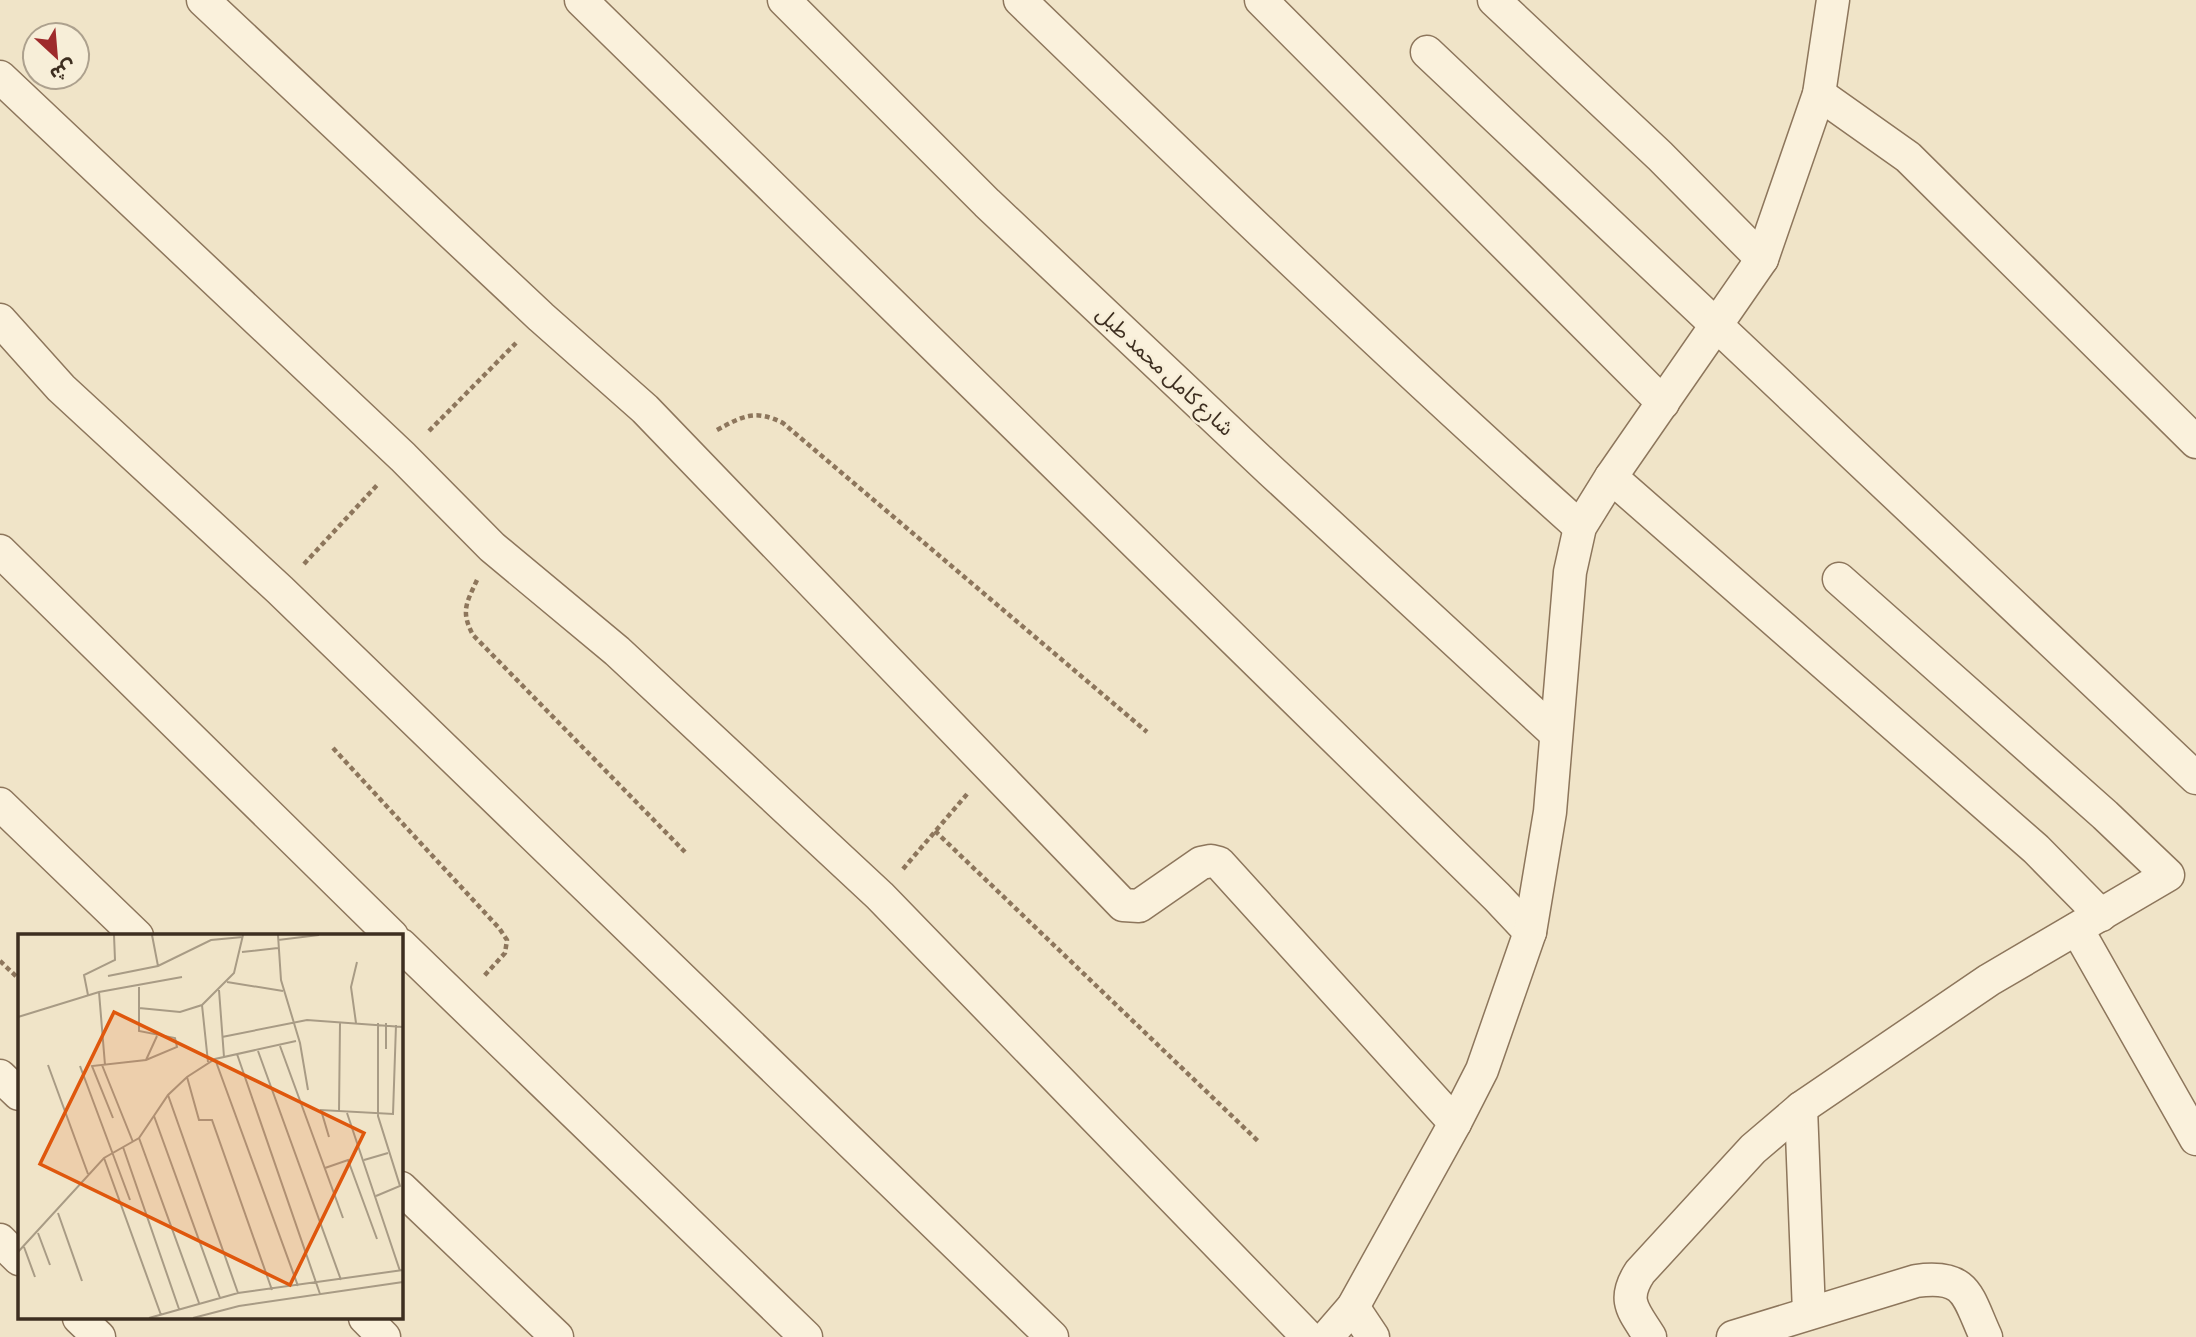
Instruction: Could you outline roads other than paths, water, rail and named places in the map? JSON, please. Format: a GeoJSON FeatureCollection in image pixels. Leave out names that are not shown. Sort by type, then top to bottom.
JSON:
{"type":"FeatureCollection","features":[{"type":"Feature","properties":{"kind":"street"},"geometry":{"type":"LineString","coordinates":[[203,0],[541,317],[645,409],[992,766],[1123,905],[1139,906],[1201,863],[1219,863],[1455,1123]]}},
{"type":"Feature","properties":{"kind":"street"},"geometry":{"type":"LineString","coordinates":[[581,0],[1530,932]]}},
{"type":"Feature","properties":{"kind":"street","name":"شارع كامل محمد طبل"},"geometry":{"type":"LineString","coordinates":[[784,0],[988,203],[1271,471],[1555,733]]}},
{"type":"Feature","properties":{"kind":"street"},"geometry":{"type":"LineString","coordinates":[[1020,0],[1436,398],[1580,527]]}},
{"type":"Feature","properties":{"kind":"street"},"geometry":{"type":"LineString","coordinates":[[1261,0],[1663,403]]}},
{"type":"Feature","properties":{"kind":"street"},"geometry":{"type":"LineString","coordinates":[[1494,0],[1660,156],[1762,259]]}},
{"type":"Feature","properties":{"kind":"street"},"geometry":{"type":"LineString","coordinates":[[1327,1337],[1353,1307],[1482,1070],[1530,932],[1550,812],[1570,572],[1580,527],[1611,477],[1762,259],[1819,94],[1833,0]]}},
{"type":"Feature","properties":{"kind":"street"},"geometry":{"type":"LineString","coordinates":[[1427,52],[2196,778]]}},
{"type":"Feature","properties":{"kind":"street"},"geometry":{"type":"LineString","coordinates":[[0,77],[403,457],[492,547],[617,651],[880,896],[1308,1337]]}},
{"type":"Feature","properties":{"kind":"street"},"geometry":{"type":"LineString","coordinates":[[1819,94],[1908,157],[2196,442]]}},
{"type":"Feature","properties":{"kind":"street"},"geometry":{"type":"LineString","coordinates":[[0,320],[61,388],[280,590],[1052,1337]]}},
{"type":"Feature","properties":{"kind":"street"},"geometry":{"type":"LineString","coordinates":[[1611,477],[2036,849],[2089,922],[2196,1139]]}},
{"type":"Feature","properties":{"kind":"street"},"geometry":{"type":"LineString","coordinates":[[0,551],[390,934]]}},
{"type":"Feature","properties":{"kind":"street"},"geometry":{"type":"LineString","coordinates":[[1650,1337],[1631,1306],[1629,1295],[1632,1284],[1753,1149],[1801,1108],[1989,980],[2168,875],[2105,815],[1839,579]]}},
{"type":"Feature","properties":{"kind":"street"},"geometry":{"type":"LineString","coordinates":[[0,804],[135,934]]}},
{"type":"Feature","properties":{"kind":"street"},"geometry":{"type":"LineString","coordinates":[[402,946],[806,1337]]}},
{"type":"Feature","properties":{"kind":"street"},"geometry":{"type":"LineString","coordinates":[[0,1076],[18,1093]]}},
{"type":"Feature","properties":{"kind":"street"},"geometry":{"type":"LineString","coordinates":[[1801,1108],[1809,1313]]}},
{"type":"Feature","properties":{"kind":"street"},"geometry":{"type":"LineString","coordinates":[[402,1189],[557,1337]]}},
{"type":"Feature","properties":{"kind":"street"},"geometry":{"type":"LineString","coordinates":[[0,1240],[18,1258]]}},
{"type":"Feature","properties":{"kind":"street"},"geometry":{"type":"LineString","coordinates":[[1733,1337],[1916,1281],[1941,1278],[1965,1291],[1986,1337]]}},
{"type":"Feature","properties":{"kind":"street"},"geometry":{"type":"LineString","coordinates":[[1353,1307],[1373,1337]]}},
{"type":"Feature","properties":{"kind":"street"},"geometry":{"type":"LineString","coordinates":[[81,1320],[99,1337]]}},
{"type":"Feature","properties":{"kind":"street"},"geometry":{"type":"LineString","coordinates":[[367,1320],[384,1337]]}}]}
